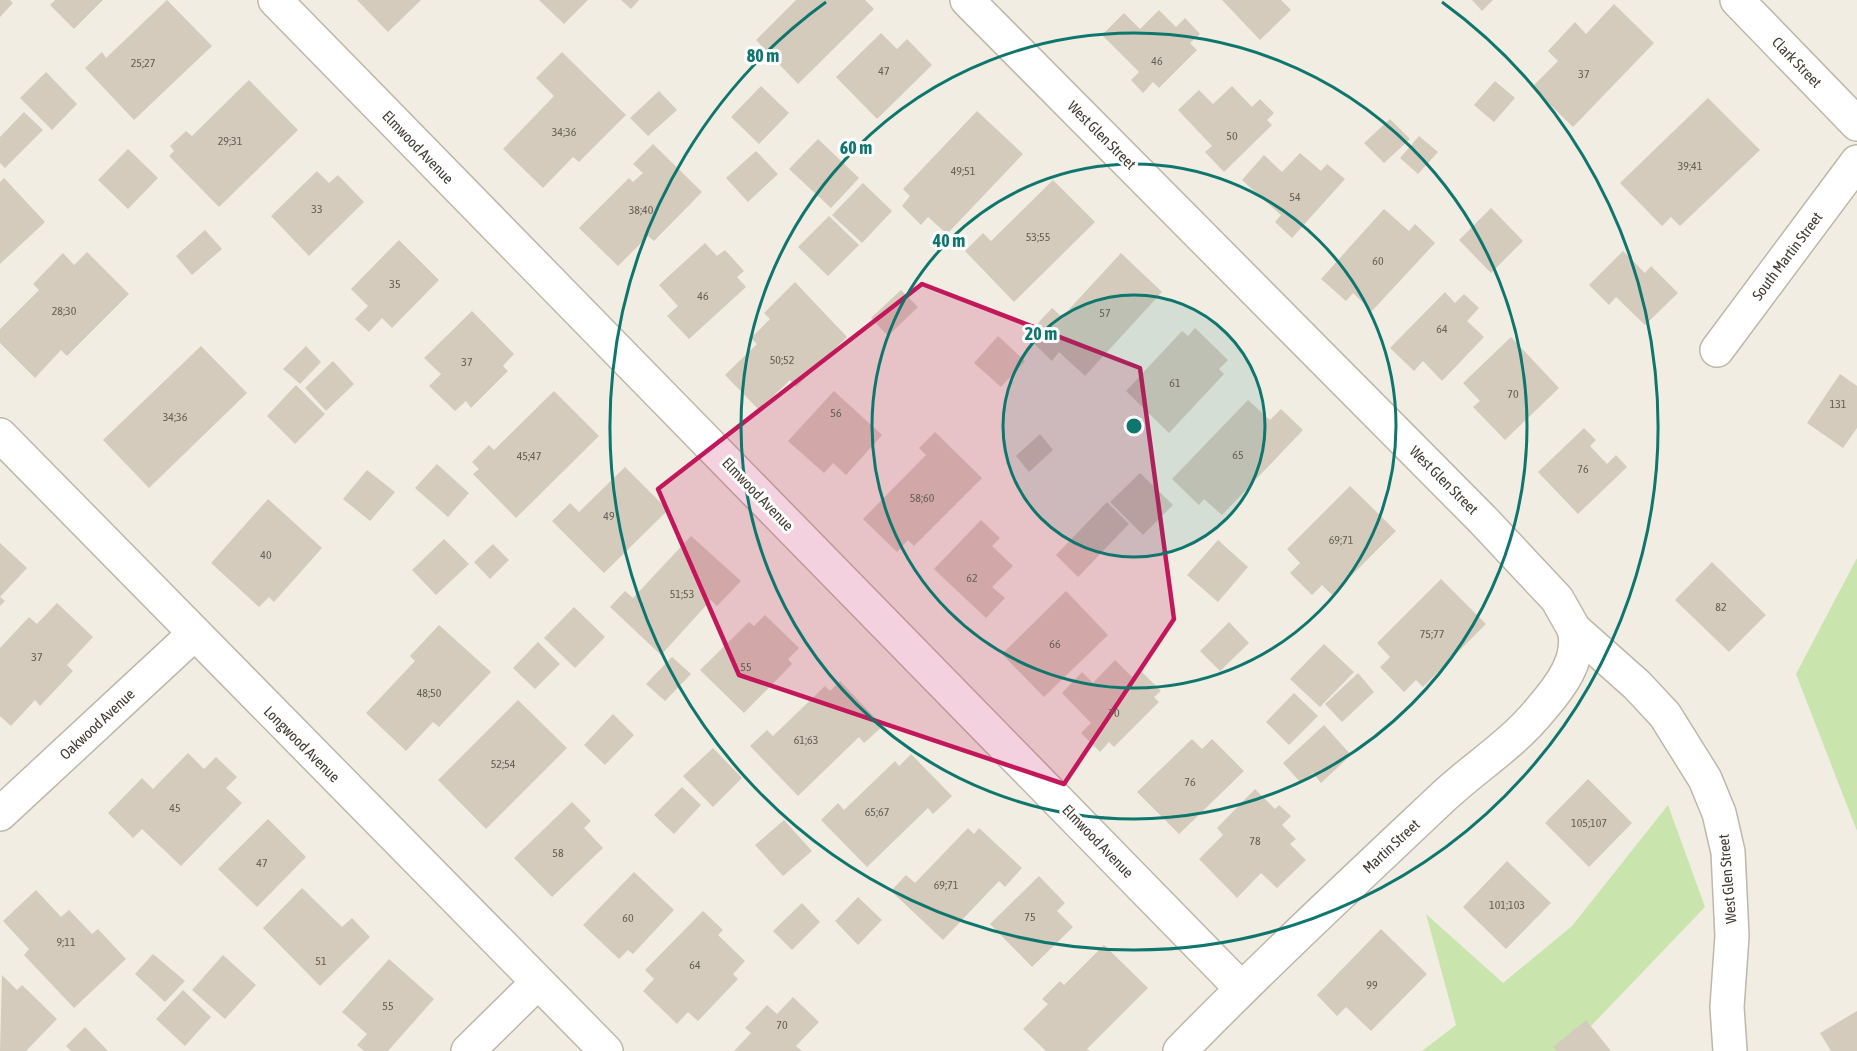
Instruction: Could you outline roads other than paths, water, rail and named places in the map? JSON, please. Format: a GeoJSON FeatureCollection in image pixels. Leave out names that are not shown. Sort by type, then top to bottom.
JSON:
{"type":"FeatureCollection","features":[{"type":"Feature","properties":{"kind":"street","name":"Elmwood Avenue"},"geometry":{"type":"LineString","coordinates":[[274,0],[1241,988]]}},
{"type":"Feature","properties":{"kind":"street","name":"West Glen Street"},"geometry":{"type":"LineString","coordinates":[[967,0],[1482,519],[1557,599],[1574,629],[1637,685],[1665,715],[1705,778],[1719,813],[1728,852],[1732,936],[1727,1007],[1730,1051]]}},
{"type":"Feature","properties":{"kind":"street","name":"Clark Street"},"geometry":{"type":"LineString","coordinates":[[1737,0],[1857,124]]}},
{"type":"Feature","properties":{"kind":"street","name":"South Martin Street"},"geometry":{"type":"LineString","coordinates":[[1717,350],[1857,162]]}},
{"type":"Feature","properties":{"kind":"street","name":"Longwood Avenue"},"geometry":{"type":"LineString","coordinates":[[0,435],[606,1051]]}},
{"type":"Feature","properties":{"kind":"street","name":"Martin Street"},"geometry":{"type":"LineString","coordinates":[[1180,1051],[1241,988],[1446,794],[1503,749],[1529,723],[1553,695],[1575,656],[1578,644],[1574,629]]}},
{"type":"Feature","properties":{"kind":"street","name":"Oakwood Avenue"},"geometry":{"type":"LineString","coordinates":[[0,814],[194,634]]}},
{"type":"Feature","properties":{"kind":"street"},"geometry":{"type":"LineString","coordinates":[[468,1051],[538,982]]}}]}
